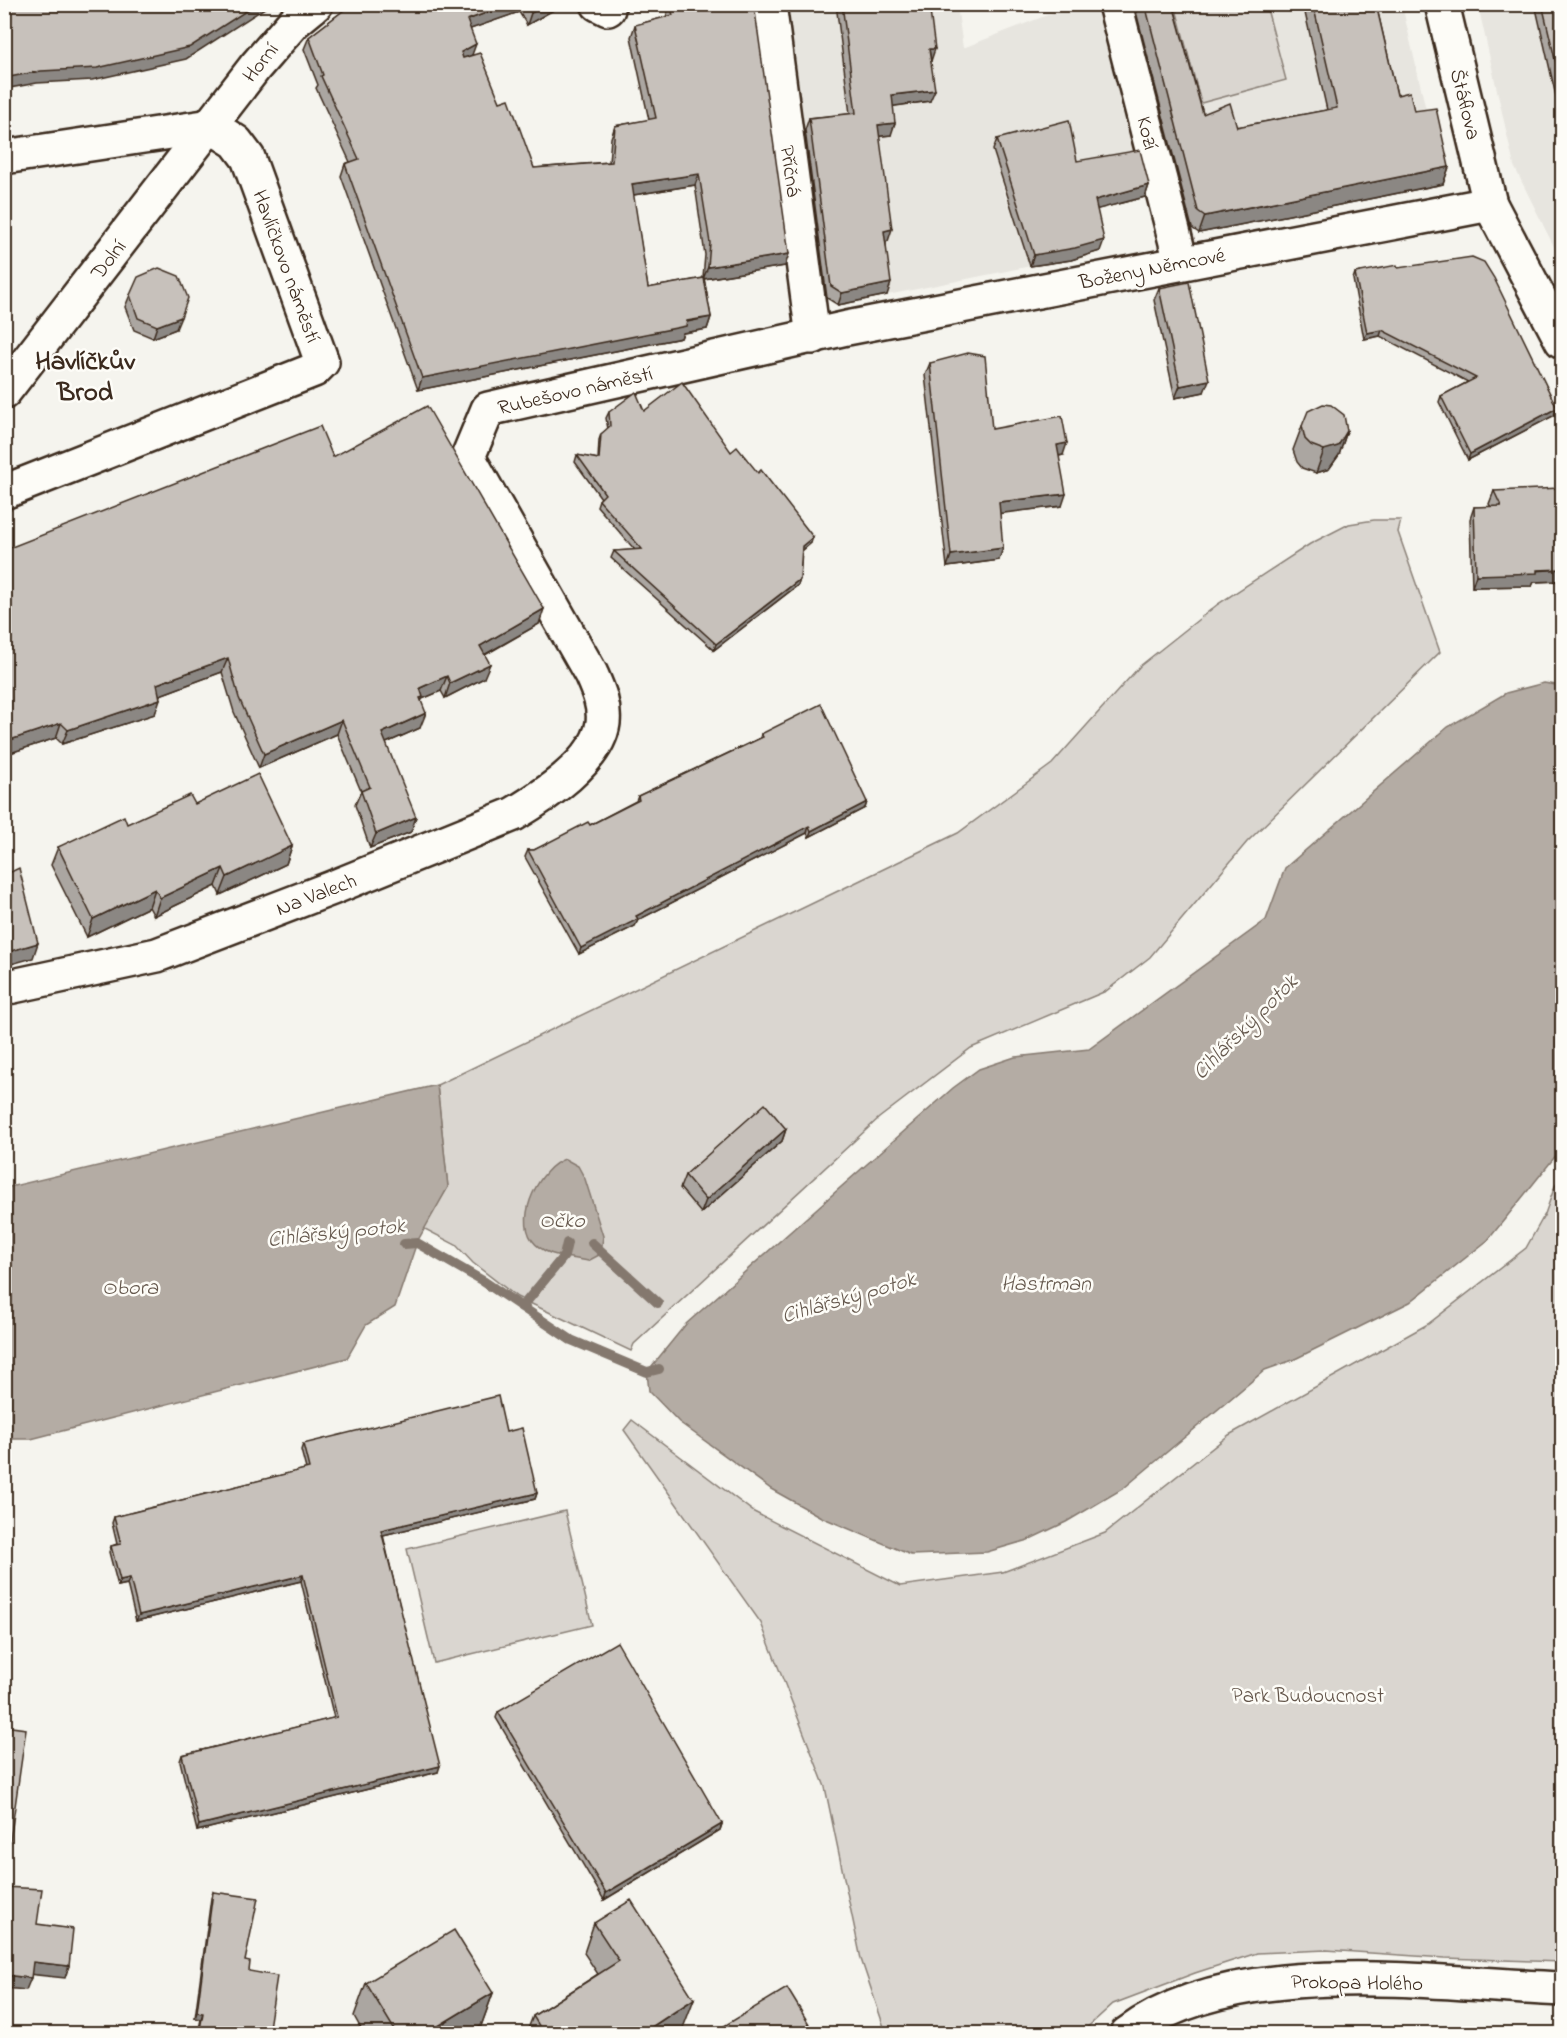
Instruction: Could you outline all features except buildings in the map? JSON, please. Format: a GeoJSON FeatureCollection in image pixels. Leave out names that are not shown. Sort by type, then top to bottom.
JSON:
{"type":"FeatureCollection","features":[{"type":"Feature","properties":{"kind":"street","name":"Horní"},"geometry":{"type":"LineString","coordinates":[[211,126],[255,67],[294,22],[316,4]]}},
{"type":"Feature","properties":{"kind":"street","name":"Příčná"},"geometry":{"type":"LineString","coordinates":[[768,4],[813,337]]}},
{"type":"Feature","properties":{"kind":"street","name":"Kozí"},"geometry":{"type":"LineString","coordinates":[[1115,4],[1181,262]]}},
{"type":"Feature","properties":{"kind":"street","name":"Štáflova"},"geometry":{"type":"LineString","coordinates":[[1443,4],[1490,204],[1563,341]]}},
{"type":"Feature","properties":{"kind":"street"},"geometry":{"type":"LineString","coordinates":[[4,157],[211,126]]}},
{"type":"Feature","properties":{"kind":"street","name":"Dolní"},"geometry":{"type":"LineString","coordinates":[[4,392],[211,126]]}},
{"type":"Feature","properties":{"kind":"street","name":"Havlíčkovo náměstí"},"geometry":{"type":"LineString","coordinates":[[4,492],[314,370],[322,362],[248,158],[236,142],[211,126]]}},
{"type":"Feature","properties":{"kind":"street","name":"Boženy Němcové"},"geometry":{"type":"LineString","coordinates":[[813,337],[1181,262],[1490,204]]}},
{"type":"Feature","properties":{"kind":"street","name":"Rubešovo náměstí"},"geometry":{"type":"LineString","coordinates":[[598,741],[603,723],[602,700],[591,674],[468,457],[488,409],[813,337]]}},
{"type":"Feature","properties":{"kind":"street","name":"Na Valech"},"geometry":{"type":"LineString","coordinates":[[4,988],[157,955],[489,825],[539,798],[572,772],[598,741]]}},
{"type":"Feature","properties":{"kind":"street","name":"Prokopa Holého"},"geometry":{"type":"LineString","coordinates":[[1126,2034],[1140,2024],[1194,2000],[1245,1987],[1292,1980],[1338,1978],[1563,1989]]}},
{"type":"Feature","properties":{"kind":"shaded area"},"geometry":{"type":"Polygon","coordinates":[[[787,5],[957,5],[963,48],[1073,5],[1101,5],[1144,158],[1074,177],[993,151],[1006,197],[1031,266],[838,305],[826,297],[819,242],[816,241],[800,132],[805,130],[787,5]]]}},
{"type":"Feature","properties":{"kind":"shaded area"},"geometry":{"type":"Polygon","coordinates":[[[1161,5],[1402,5],[1443,184],[1199,233],[1182,222],[1164,149],[1195,140],[1161,5]]]}},
{"type":"Feature","properties":{"kind":"shaded area"},"geometry":{"type":"Polygon","coordinates":[[[1478,5],[1562,5],[1562,263],[1514,166],[1478,5]]]}},
{"type":"Feature","properties":{"kind":"green space"},"geometry":{"type":"Polygon","coordinates":[[[1175,5],[1266,5],[1286,80],[1201,103],[1175,5]]]}},
{"type":"Feature","properties":{"kind":"green space"},"geometry":{"type":"Polygon","coordinates":[[[1374,520],[1401,520],[1398,532],[1440,652],[1247,842],[1150,957],[1106,991],[971,1048],[879,1118],[634,1344],[631,1351],[517,1297],[473,1263],[456,1245],[423,1228],[448,1187],[437,1085],[958,833],[1052,764],[1140,666],[1218,604],[1310,544],[1349,524],[1374,520]]]}},
{"type":"Feature","properties":{"kind":"green space","name":"Park Budoucnost"},"geometry":{"type":"Polygon","coordinates":[[[1562,1178],[1562,1962],[1445,1958],[1326,1950],[1257,1953],[1195,1973],[1113,2004],[1081,2033],[886,2033],[861,1959],[825,1787],[761,1623],[624,1430],[632,1420],[754,1512],[900,1586],[1003,1572],[1105,1533],[1229,1435],[1428,1324],[1526,1248],[1545,1214],[1555,1186],[1562,1178]]]}},
{"type":"Feature","properties":{"kind":"green space"},"geometry":{"type":"Polygon","coordinates":[[[565,1511],[592,1625],[434,1663],[407,1549],[565,1511]]]}},
{"type":"Feature","properties":{"kind":"water","name":"Hastrman"},"geometry":{"type":"Polygon","coordinates":[[[1544,683],[1562,686],[1562,1148],[1488,1240],[1410,1302],[1293,1360],[1265,1370],[1124,1488],[1066,1522],[1028,1540],[987,1552],[911,1555],[821,1517],[771,1489],[679,1422],[649,1391],[647,1372],[686,1324],[953,1088],[979,1069],[1015,1057],[1089,1049],[1266,920],[1285,868],[1448,727],[1506,693],[1544,683]]]}},
{"type":"Feature","properties":{"kind":"water","name":"Obora"},"geometry":{"type":"Polygon","coordinates":[[[437,1085],[448,1187],[417,1242],[395,1307],[366,1325],[347,1358],[31,1439],[5,1439],[5,1188],[437,1085]]]}},
{"type":"Feature","properties":{"kind":"water","name":"Očko"},"geometry":{"type":"Polygon","coordinates":[[[565,1159],[578,1166],[585,1179],[603,1236],[601,1254],[588,1261],[543,1250],[532,1240],[528,1230],[526,1218],[528,1206],[539,1182],[556,1164],[565,1159]]]}},
{"type":"Feature","properties":{"kind":"waterway","name":"Cihlářský potok"},"geometry":{"type":"LineString","coordinates":[[404,1244],[417,1243],[483,1281],[571,1340],[647,1372],[659,1369]]}},
{"type":"Feature","properties":{"kind":"waterway"},"geometry":{"type":"LineString","coordinates":[[522,1307],[564,1256],[567,1243]]}},
{"type":"Feature","properties":{"kind":"waterway"},"geometry":{"type":"LineString","coordinates":[[592,1243],[658,1303]]}},
{"type":"Feature","properties":{"kind":"district","name":"Havlíčkův Brod"},"geometry":{"type":"Point","coordinates":[85,376]}}]}
